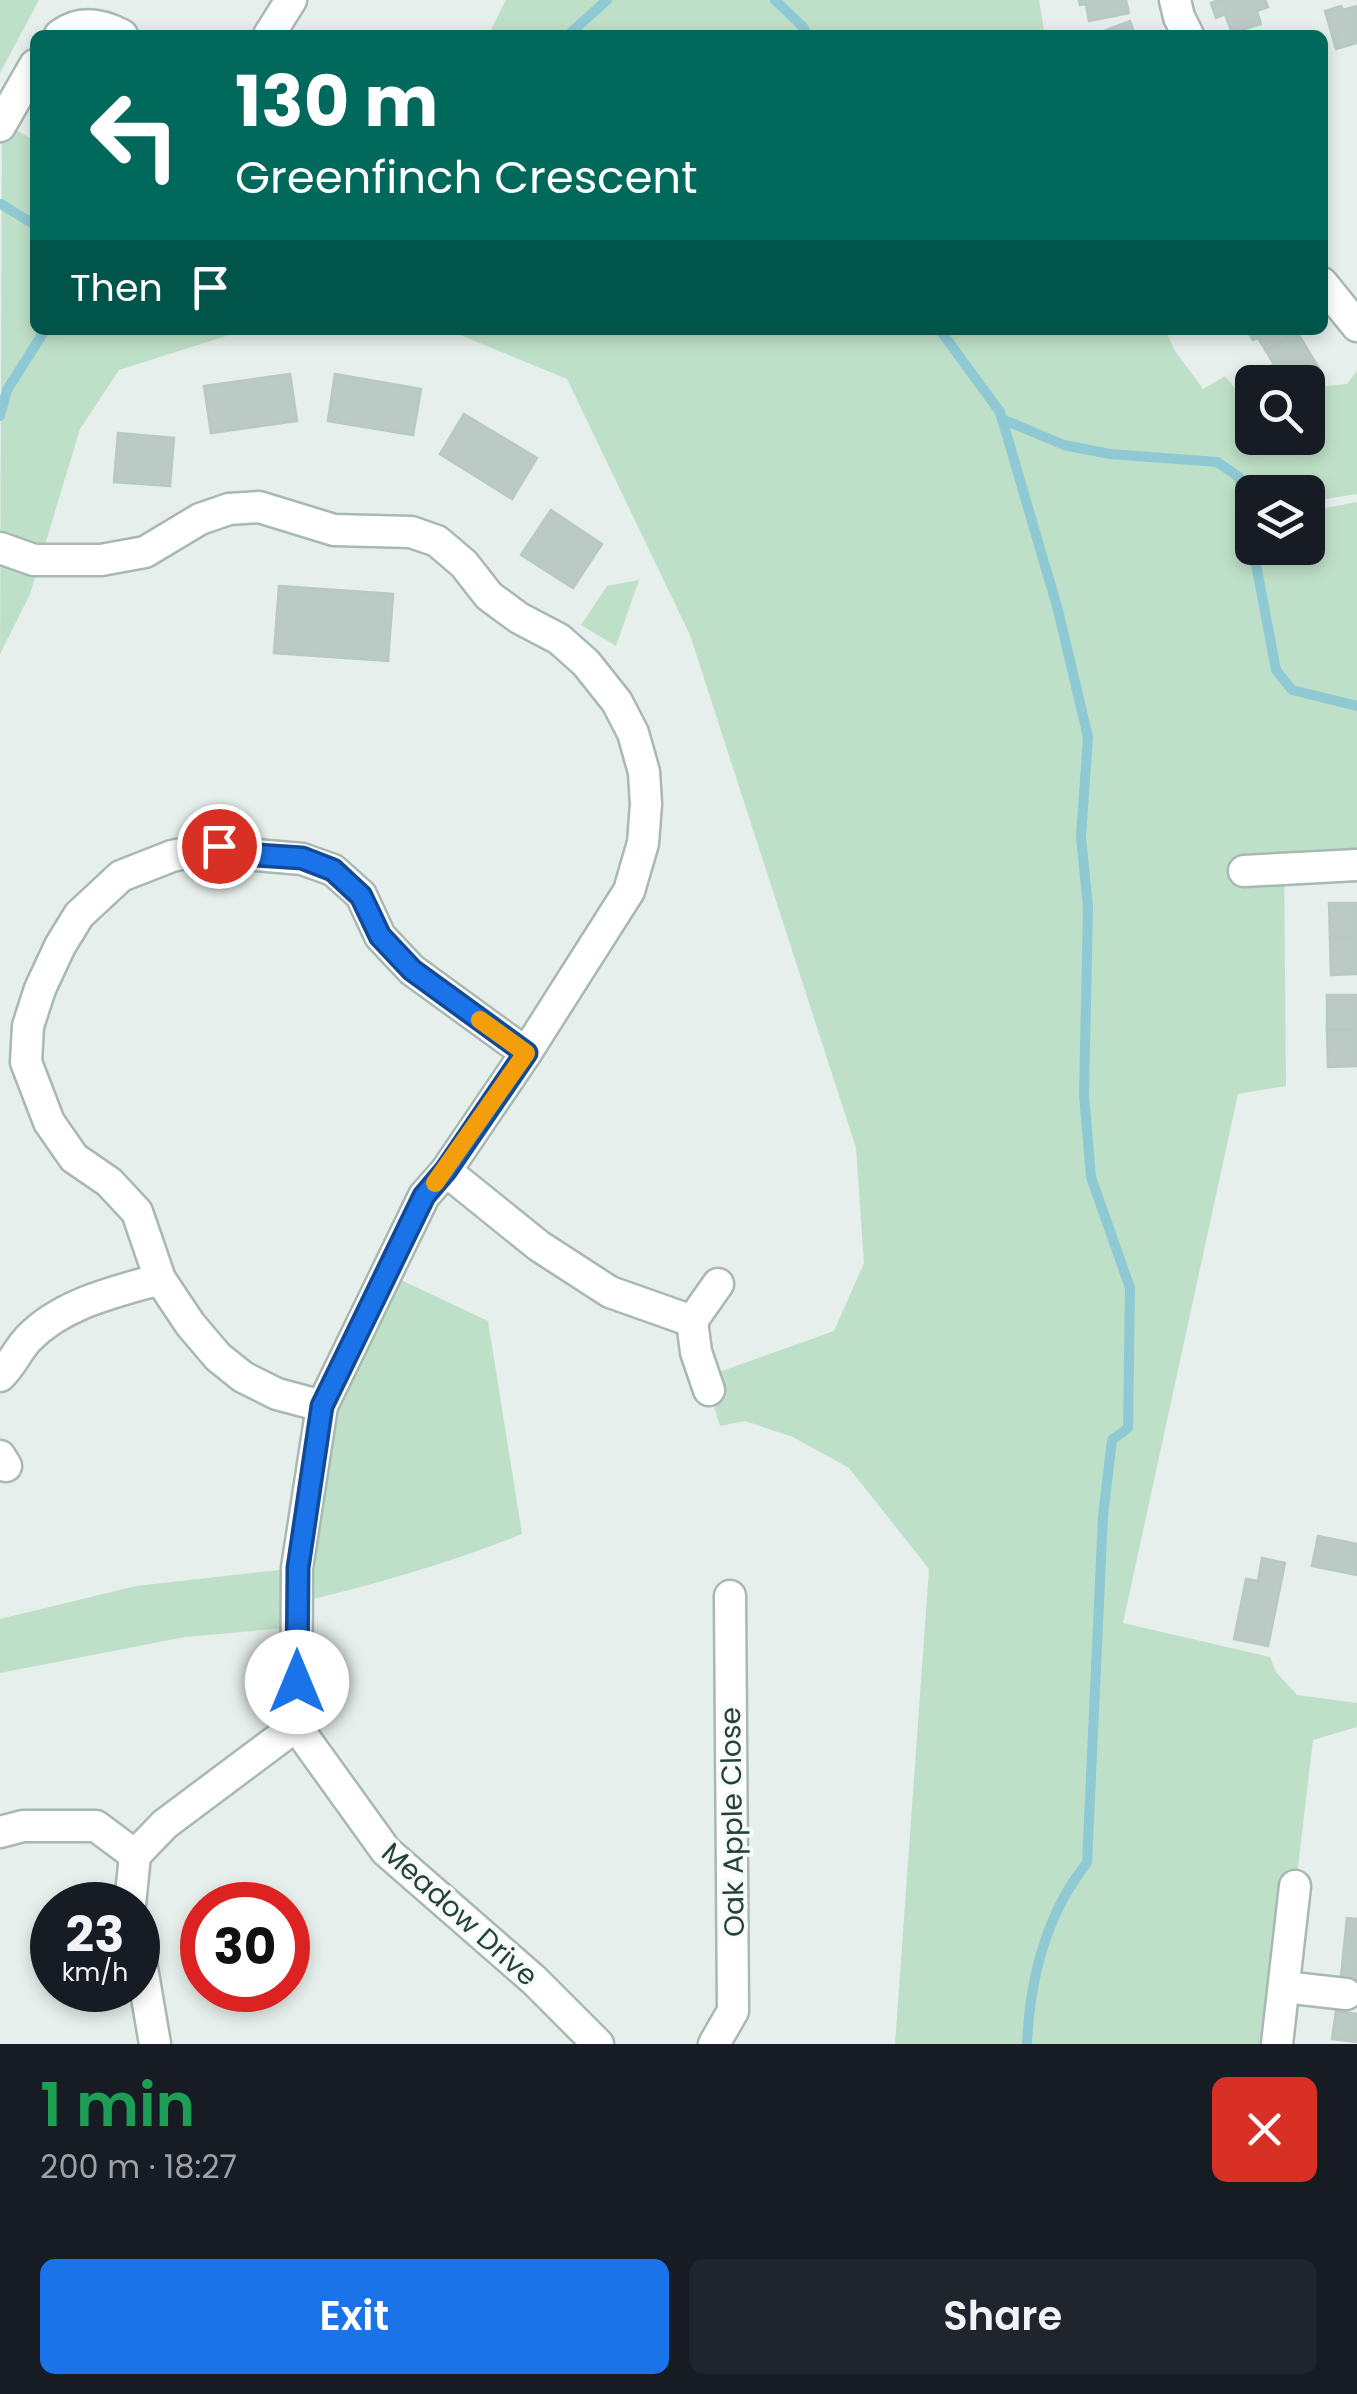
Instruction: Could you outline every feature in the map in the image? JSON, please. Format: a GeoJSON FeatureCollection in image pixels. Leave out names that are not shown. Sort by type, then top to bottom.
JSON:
{"type":"FeatureCollection","features":[{"type":"Feature","properties":{"kind":"street"},"geometry":{"type":"LineString","coordinates":[[272,30],[291,0]]}},
{"type":"Feature","properties":{"kind":"street"},"geometry":{"type":"LineString","coordinates":[[1175,0],[1186,30]]}},
{"type":"Feature","properties":{"kind":"street"},"geometry":{"type":"LineString","coordinates":[[66,30],[96,24],[110,30]]}},
{"type":"Feature","properties":{"kind":"street"},"geometry":{"type":"LineString","coordinates":[[0,126],[30,74]]}},
{"type":"Feature","properties":{"kind":"street"},"geometry":{"type":"LineString","coordinates":[[1328,290],[1357,326]]}},
{"type":"Feature","properties":{"kind":"street"},"geometry":{"type":"LineString","coordinates":[[0,548],[34,560],[101,560],[145,552],[200,519],[230,509],[259,507],[334,530],[410,532],[437,541],[464,564],[489,596],[519,618],[559,638],[586,663],[617,702],[633,733],[645,788],[643,843],[629,891],[526,1053],[424,1196],[322,1406],[298,1568],[296,1726],[165,1824],[135,1855],[132,1882]]}},
{"type":"Feature","properties":{"kind":"street"},"geometry":{"type":"LineString","coordinates":[[322,1406],[277,1394],[243,1377],[218,1356],[160,1280],[137,1212],[109,1182],[74,1158],[49,1122],[26,1062],[28,1026],[60,946],[79,914],[121,876],[172,856],[219,846],[256,855],[302,858],[333,870],[361,896],[380,936],[412,970],[526,1053]]}},
{"type":"Feature","properties":{"kind":"street"},"geometry":{"type":"LineString","coordinates":[[1244,871],[1357,865]]}},
{"type":"Feature","properties":{"kind":"street"},"geometry":{"type":"LineString","coordinates":[[446,1170],[538,1246],[610,1292],[692,1321]]}},
{"type":"Feature","properties":{"kind":"street"},"geometry":{"type":"LineString","coordinates":[[0,1376],[29,1338],[60,1314],[101,1296],[160,1280]]}},
{"type":"Feature","properties":{"kind":"street"},"geometry":{"type":"LineString","coordinates":[[710,1390],[696,1352],[692,1321],[718,1284]]}},
{"type":"Feature","properties":{"kind":"street","name":"Oak Apple Close"},"geometry":{"type":"LineString","coordinates":[[714,2044],[733,2011],[730,1596]]}},
{"type":"Feature","properties":{"kind":"street","name":"Meadow Drive"},"geometry":{"type":"LineString","coordinates":[[296,1726],[386,1851],[534,1980],[598,2044]]}},
{"type":"Feature","properties":{"kind":"street"},"geometry":{"type":"LineString","coordinates":[[0,1832],[23,1826],[96,1826],[135,1855]]}},
{"type":"Feature","properties":{"kind":"street"},"geometry":{"type":"LineString","coordinates":[[1277,2044],[1295,1886]]}},
{"type":"Feature","properties":{"kind":"street"},"geometry":{"type":"LineString","coordinates":[[1284,1987],[1346,1994]]}},
{"type":"Feature","properties":{"kind":"street"},"geometry":{"type":"LineString","coordinates":[[150,2012],[155,2044]]}},
{"type":"Feature","properties":{"kind":"green space"},"geometry":{"type":"Polygon","coordinates":[[[0,0],[39,0],[0,73],[0,0]]]}},
{"type":"Feature","properties":{"kind":"green space"},"geometry":{"type":"Polygon","coordinates":[[[506,0],[1039,0],[1044,30],[491,30],[506,0]]]}},
{"type":"Feature","properties":{"kind":"green space"},"geometry":{"type":"Polygon","coordinates":[[[2,122],[30,138],[30,335],[229,335],[119,370],[80,429],[30,594],[0,654],[2,122]]]}},
{"type":"Feature","properties":{"kind":"green space"},"geometry":{"type":"Polygon","coordinates":[[[460,335],[1167,335],[1203,389],[1225,376],[1235,389],[1235,455],[1325,455],[1325,386],[1347,384],[1357,371],[1357,494],[1325,499],[1325,475],[1235,475],[1235,565],[1325,565],[1325,508],[1357,502],[1357,850],[1284,853],[1286,1086],[1238,1094],[1123,1623],[1270,1657],[1276,1672],[1297,1695],[1357,1703],[1357,1727],[1313,1740],[1277,2044],[895,2044],[929,1569],[849,1468],[793,1437],[745,1421],[720,1426],[705,1377],[834,1331],[864,1263],[856,1148],[690,635],[567,379],[460,335]]]}},
{"type":"Feature","properties":{"kind":"green space"},"geometry":{"type":"Polygon","coordinates":[[[639,580],[616,646],[581,625],[607,586],[639,580]]]}},
{"type":"Feature","properties":{"kind":"green space"},"geometry":{"type":"Polygon","coordinates":[[[386,1273],[488,1321],[522,1534],[412,1573],[298,1603],[297,1627],[185,1637],[0,1673],[0,1619],[136,1586],[297,1568],[322,1406],[386,1273]]]}},
{"type":"Feature","properties":{"kind":"building"},"geometry":{"type":"Polygon","coordinates":[[[1079,0],[1126,0],[1129,13],[1089,21],[1086,4],[1080,5],[1079,0]]]}},
{"type":"Feature","properties":{"kind":"building"},"geometry":{"type":"Polygon","coordinates":[[[1265,0],[1268,7],[1257,11],[1261,24],[1231,30],[1225,14],[1216,18],[1211,3],[1265,0]]]}},
{"type":"Feature","properties":{"kind":"building"},"geometry":{"type":"Polygon","coordinates":[[[1341,6],[1343,10],[1357,6],[1357,43],[1336,49],[1325,11],[1341,6]]]}},
{"type":"Feature","properties":{"kind":"building"},"geometry":{"type":"Polygon","coordinates":[[[1130,21],[1133,30],[1106,30],[1130,21]]]}},
{"type":"Feature","properties":{"kind":"building"},"geometry":{"type":"Polygon","coordinates":[[[1250,335],[1292,335],[1266,351],[1258,338],[1253,340],[1250,335]]]}},
{"type":"Feature","properties":{"kind":"building"},"geometry":{"type":"Polygon","coordinates":[[[1299,335],[1317,365],[1272,365],[1266,351],[1299,335]]]}},
{"type":"Feature","properties":{"kind":"building"},"geometry":{"type":"Polygon","coordinates":[[[290,374],[297,421],[211,433],[204,386],[290,374]]]}},
{"type":"Feature","properties":{"kind":"building"},"geometry":{"type":"Polygon","coordinates":[[[335,374],[421,389],[413,435],[328,421],[335,374]]]}},
{"type":"Feature","properties":{"kind":"building"},"geometry":{"type":"Polygon","coordinates":[[[464,414],[537,458],[512,499],[440,454],[464,414]]]}},
{"type":"Feature","properties":{"kind":"building"},"geometry":{"type":"Polygon","coordinates":[[[118,433],[174,438],[170,486],[114,482],[118,433]]]}},
{"type":"Feature","properties":{"kind":"building"},"geometry":{"type":"Polygon","coordinates":[[[551,510],[602,544],[573,588],[521,555],[551,510]]]}},
{"type":"Feature","properties":{"kind":"building"},"geometry":{"type":"Polygon","coordinates":[[[279,586],[393,594],[388,661],[274,653],[279,586]]]}},
{"type":"Feature","properties":{"kind":"building"},"geometry":{"type":"Polygon","coordinates":[[[1329,903],[1357,903],[1357,938],[1330,938],[1329,903]]]}},
{"type":"Feature","properties":{"kind":"building"},"geometry":{"type":"Polygon","coordinates":[[[1330,938],[1357,938],[1357,974],[1331,975],[1330,938]]]}},
{"type":"Feature","properties":{"kind":"building"},"geometry":{"type":"Polygon","coordinates":[[[1327,995],[1357,995],[1357,1030],[1327,1030],[1327,995]]]}},
{"type":"Feature","properties":{"kind":"building"},"geometry":{"type":"Polygon","coordinates":[[[1327,1030],[1357,1030],[1357,1066],[1328,1067],[1327,1030]]]}},
{"type":"Feature","properties":{"kind":"building"},"geometry":{"type":"Polygon","coordinates":[[[1318,1536],[1357,1544],[1357,1575],[1312,1566],[1318,1536]]]}},
{"type":"Feature","properties":{"kind":"building"},"geometry":{"type":"Polygon","coordinates":[[[1262,1558],[1285,1563],[1268,1646],[1234,1639],[1246,1579],[1258,1581],[1262,1558]]]}},
{"type":"Feature","properties":{"kind":"building"},"geometry":{"type":"Polygon","coordinates":[[[1347,1918],[1357,1919],[1357,1949],[1344,1947],[1347,1918]]]}},
{"type":"Feature","properties":{"kind":"building"},"geometry":{"type":"Polygon","coordinates":[[[1344,1947],[1357,1949],[1357,1979],[1341,1977],[1344,1947]]]}},
{"type":"Feature","properties":{"kind":"building"},"geometry":{"type":"Polygon","coordinates":[[[1336,2011],[1357,2014],[1357,2042],[1332,2039],[1336,2011]]]}},
{"type":"Feature","properties":{"kind":"waterway"},"geometry":{"type":"LineString","coordinates":[[574,30],[607,0]]}},
{"type":"Feature","properties":{"kind":"waterway"},"geometry":{"type":"LineString","coordinates":[[775,0],[805,30]]}},
{"type":"Feature","properties":{"kind":"waterway"},"geometry":{"type":"LineString","coordinates":[[1,204],[30,222]]}},
{"type":"Feature","properties":{"kind":"waterway"},"geometry":{"type":"LineString","coordinates":[[0,416],[7,390],[42,335]]}},
{"type":"Feature","properties":{"kind":"waterway"},"geometry":{"type":"LineString","coordinates":[[944,335],[1000,412],[1058,610],[1088,737],[1081,837],[1088,907],[1084,1095],[1091,1177],[1130,1288],[1128,1428],[1112,1440],[1103,1516],[1087,1863],[1060,1904],[1042,1949],[1027,2044]]}},
{"type":"Feature","properties":{"kind":"waterway"},"geometry":{"type":"LineString","coordinates":[[1002,419],[1064,445],[1110,454],[1217,462],[1236,475]]}},
{"type":"Feature","properties":{"kind":"waterway"},"geometry":{"type":"LineString","coordinates":[[1256,565],[1276,670],[1292,690],[1357,706]]}},
{"type":"Feature","properties":{"kind":"slow traffic"},"geometry":{"type":"LineString","coordinates":[[435,1183],[526,1053],[480,1020]]}},
{"type":"Feature","properties":{"kind":"route"},"geometry":{"type":"LineString","coordinates":[[219,846],[256,855],[302,858],[333,870],[361,896],[380,936],[412,970],[526,1053],[424,1196],[322,1406],[298,1568],[297,1682]]}}]}
